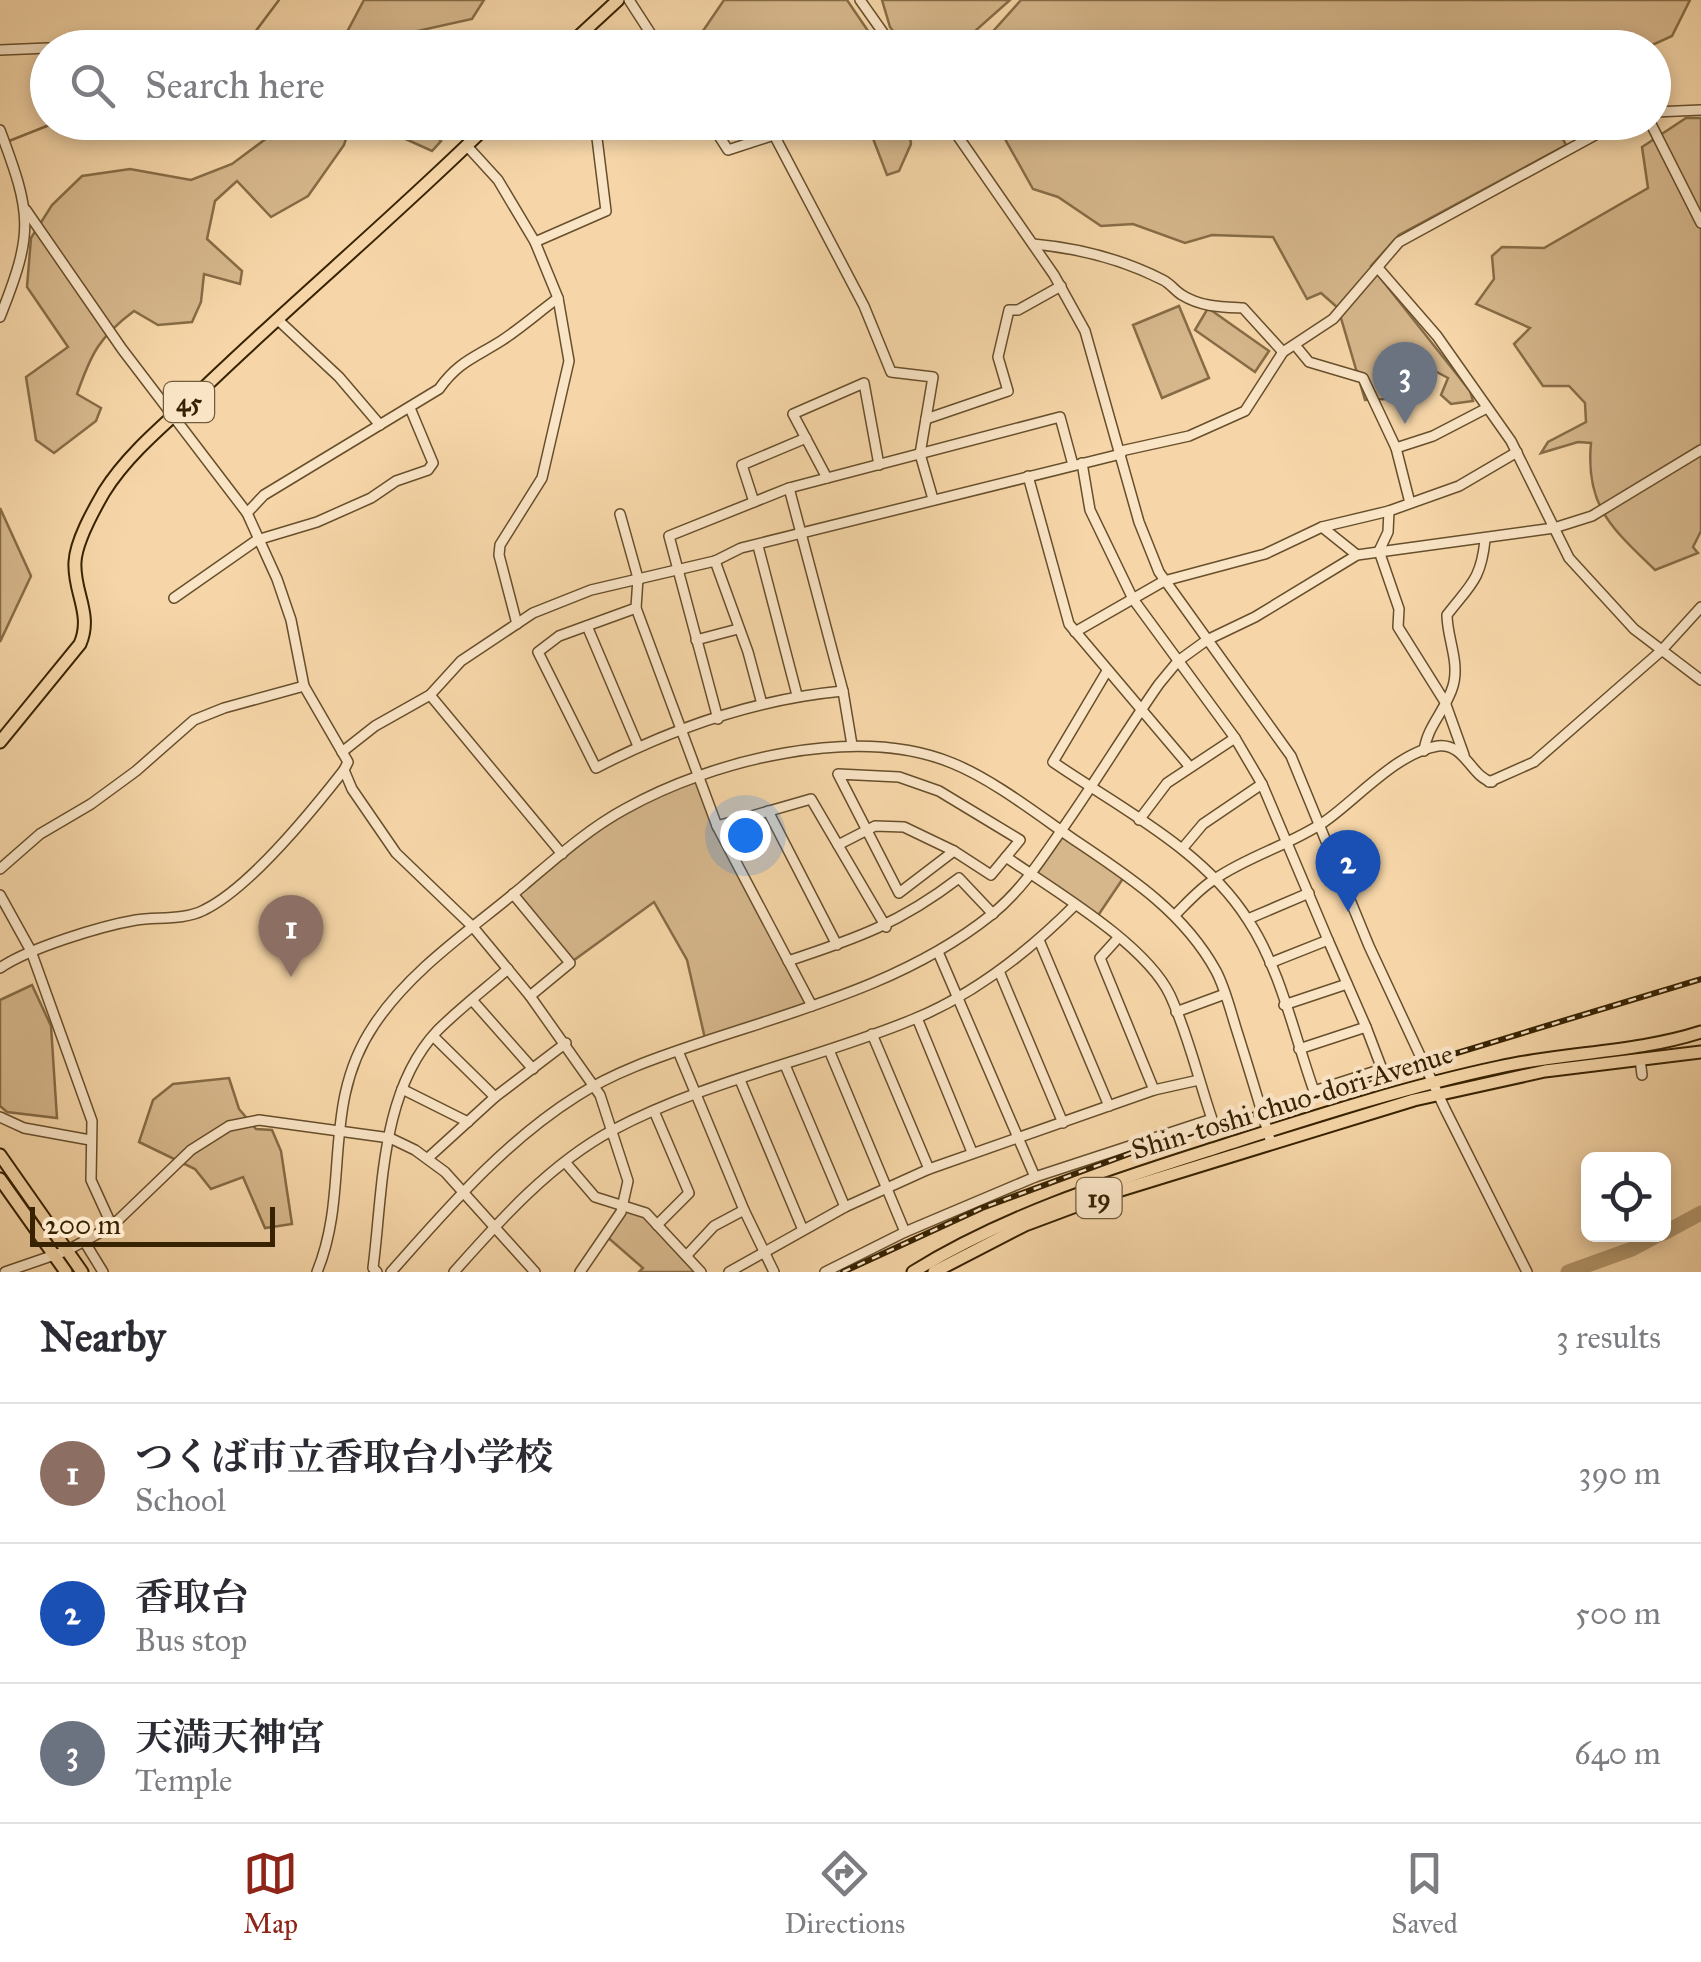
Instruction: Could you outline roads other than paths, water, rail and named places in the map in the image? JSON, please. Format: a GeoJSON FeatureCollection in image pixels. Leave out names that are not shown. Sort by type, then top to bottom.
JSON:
{"type":"FeatureCollection","features":[{"type":"Feature","properties":{"kind":"main road"},"geometry":{"type":"LineString","coordinates":[[585,30],[618,0]]}},
{"type":"Feature","properties":{"kind":"main road","name":"45"},"geometry":{"type":"LineString","coordinates":[[0,742],[67,663],[84,635],[85,610],[75,563],[104,492],[141,448],[277,318],[474,140]]}},
{"type":"Feature","properties":{"kind":"main road","name":"Shin-toshi chuo-dori Avenue"},"geometry":{"type":"LineString","coordinates":[[913,1272],[969,1241],[1100,1186],[1435,1089],[1501,1066],[1701,1032]]}},
{"type":"Feature","properties":{"kind":"main road","name":"Shin-toshi chuo-dori Avenue"},"geometry":{"type":"LineString","coordinates":[[1435,1089],[1701,1052]]}},
{"type":"Feature","properties":{"kind":"main road","name":"Shin-toshi chuo-dori Avenue"},"geometry":{"type":"LineString","coordinates":[[934,1272],[1025,1225],[1269,1137]]}},
{"type":"Feature","properties":{"kind":"main road"},"geometry":{"type":"LineString","coordinates":[[0,1155],[60,1253],[66,1272]]}},
{"type":"Feature","properties":{"kind":"main road"},"geometry":{"type":"LineString","coordinates":[[0,1179],[60,1253],[82,1272]]}},
{"type":"Feature","properties":{"kind":"street"},"geometry":{"type":"LineString","coordinates":[[629,0],[648,30]]}},
{"type":"Feature","properties":{"kind":"street"},"geometry":{"type":"LineString","coordinates":[[860,0],[881,30]]}},
{"type":"Feature","properties":{"kind":"street"},"geometry":{"type":"LineString","coordinates":[[0,50],[30,49]]}},
{"type":"Feature","properties":{"kind":"street"},"geometry":{"type":"LineString","coordinates":[[1671,111],[1701,110]]}},
{"type":"Feature","properties":{"kind":"street"},"geometry":{"type":"LineString","coordinates":[[0,130],[26,210],[122,349],[247,513],[291,620],[304,686],[348,762],[300,824],[246,879],[202,912],[134,920],[31,951],[0,968]]}},
{"type":"Feature","properties":{"kind":"street"},"geometry":{"type":"LineString","coordinates":[[535,242],[606,211],[597,140]]}},
{"type":"Feature","properties":{"kind":"street"},"geometry":{"type":"LineString","coordinates":[[722,140],[728,150],[757,140]]}},
{"type":"Feature","properties":{"kind":"street"},"geometry":{"type":"LineString","coordinates":[[777,140],[864,306],[891,372],[933,377],[920,454],[933,499]]}},
{"type":"Feature","properties":{"kind":"street"},"geometry":{"type":"LineString","coordinates":[[961,140],[1061,286],[1090,342],[1139,522],[1164,582],[1282,742],[1435,1089],[1524,1268]]}},
{"type":"Feature","properties":{"kind":"street"},"geometry":{"type":"LineString","coordinates":[[342,752],[375,726],[430,695],[461,661],[516,624],[558,602],[638,578],[715,561],[741,548],[1189,436],[1245,411],[1283,352],[1332,319],[1399,242],[1586,140]]}},
{"type":"Feature","properties":{"kind":"street"},"geometry":{"type":"LineString","coordinates":[[1659,140],[1701,224]]}},
{"type":"Feature","properties":{"kind":"street"},"geometry":{"type":"LineString","coordinates":[[468,146],[498,180],[535,242],[558,298],[569,361],[542,478],[500,545],[516,624]]}},
{"type":"Feature","properties":{"kind":"street"},"geometry":{"type":"LineString","coordinates":[[0,170],[13,165]]}},
{"type":"Feature","properties":{"kind":"street"},"geometry":{"type":"LineString","coordinates":[[0,317],[24,248],[26,210]]}},
{"type":"Feature","properties":{"kind":"street"},"geometry":{"type":"LineString","coordinates":[[1033,244],[1074,249],[1131,268],[1167,282],[1202,305],[1243,308],[1283,352]]}},
{"type":"Feature","properties":{"kind":"street"},"geometry":{"type":"LineString","coordinates":[[1378,268],[1436,336],[1517,452],[1569,558],[1613,610],[1701,680]]}},
{"type":"Feature","properties":{"kind":"street"},"geometry":{"type":"LineString","coordinates":[[926,418],[1008,391],[998,357],[1009,310],[1018,310],[1061,286]]}},
{"type":"Feature","properties":{"kind":"street"},"geometry":{"type":"LineString","coordinates":[[247,513],[264,495],[440,389],[464,361],[500,341],[558,298]]}},
{"type":"Feature","properties":{"kind":"street"},"geometry":{"type":"LineString","coordinates":[[277,318],[339,377],[380,425]]}},
{"type":"Feature","properties":{"kind":"street"},"geometry":{"type":"LineString","coordinates":[[1294,345],[1309,362],[1363,378],[1396,448],[1410,504]]}},
{"type":"Feature","properties":{"kind":"street"},"geometry":{"type":"LineString","coordinates":[[827,478],[793,414],[864,382],[879,465]]}},
{"type":"Feature","properties":{"kind":"street"},"geometry":{"type":"LineString","coordinates":[[174,598],[257,540],[317,522],[428,470],[433,462],[410,408]]}},
{"type":"Feature","properties":{"kind":"street"},"geometry":{"type":"LineString","coordinates":[[1396,448],[1433,436],[1487,408]]}},
{"type":"Feature","properties":{"kind":"street"},"geometry":{"type":"LineString","coordinates":[[718,718],[670,536],[790,488],[1060,416],[1090,510],[1133,599],[1235,738],[1262,784],[1382,1068],[1314,1091],[1270,963],[1248,919],[1182,849],[1052,762],[1107,671]]}},
{"type":"Feature","properties":{"kind":"street"},"geometry":{"type":"LineString","coordinates":[[754,502],[742,466],[806,438]]}},
{"type":"Feature","properties":{"kind":"street"},"geometry":{"type":"LineString","coordinates":[[392,1272],[462,1191],[526,1134],[596,1086],[678,1051],[812,1006],[938,952],[992,914],[1032,875],[1178,661],[1207,640],[1255,617],[1357,555],[1554,528],[1592,516],[1701,450]]}},
{"type":"Feature","properties":{"kind":"street"},"geometry":{"type":"LineString","coordinates":[[1075,632],[1164,582],[1265,554],[1322,527],[1389,511],[1459,486],[1517,452]]}},
{"type":"Feature","properties":{"kind":"street"},"geometry":{"type":"LineString","coordinates":[[1028,476],[1068,624],[1190,767]]}},
{"type":"Feature","properties":{"kind":"street"},"geometry":{"type":"LineString","coordinates":[[790,488],[843,691],[852,745]]}},
{"type":"Feature","properties":{"kind":"street"},"geometry":{"type":"LineString","coordinates":[[1389,511],[1388,532],[1379,552],[1399,610],[1398,627],[1446,702],[1464,757]]}},
{"type":"Feature","properties":{"kind":"street"},"geometry":{"type":"LineString","coordinates":[[620,514],[638,578],[636,608],[717,826],[812,1006]]}},
{"type":"Feature","properties":{"kind":"street"},"geometry":{"type":"LineString","coordinates":[[1322,527],[1357,555]]}},
{"type":"Feature","properties":{"kind":"street"},"geometry":{"type":"LineString","coordinates":[[1424,751],[1426,733],[1454,685],[1454,646],[1447,615],[1471,589],[1483,558],[1484,540]]}},
{"type":"Feature","properties":{"kind":"street"},"geometry":{"type":"LineString","coordinates":[[758,546],[798,695]]}},
{"type":"Feature","properties":{"kind":"street"},"geometry":{"type":"LineString","coordinates":[[715,561],[762,704]]}},
{"type":"Feature","properties":{"kind":"street"},"geometry":{"type":"LineString","coordinates":[[1174,914],[1214,879],[1318,826],[1379,776],[1424,751],[1440,746],[1459,751],[1490,782],[1534,762],[1661,651],[1701,607]]}},
{"type":"Feature","properties":{"kind":"street"},"geometry":{"type":"LineString","coordinates":[[636,608],[560,636],[538,652],[596,768],[681,728],[798,695],[843,691]]}},
{"type":"Feature","properties":{"kind":"street"},"geometry":{"type":"LineString","coordinates":[[587,626],[638,746]]}},
{"type":"Feature","properties":{"kind":"street"},"geometry":{"type":"LineString","coordinates":[[696,640],[738,629]]}},
{"type":"Feature","properties":{"kind":"street"},"geometry":{"type":"LineString","coordinates":[[0,869],[40,834],[91,804],[136,770],[194,720],[304,686]]}},
{"type":"Feature","properties":{"kind":"street"},"geometry":{"type":"LineString","coordinates":[[430,695],[562,854]]}},
{"type":"Feature","properties":{"kind":"street"},"geometry":{"type":"LineString","coordinates":[[1139,820],[1167,783],[1235,738]]}},
{"type":"Feature","properties":{"kind":"street"},"geometry":{"type":"LineString","coordinates":[[318,1272],[328,1238],[342,1095],[373,1025],[403,988],[562,854],[624,809],[700,776],[797,750],[852,745],[893,747],[956,764],[1144,887],[1174,914],[1216,972],[1269,1137]]}},
{"type":"Feature","properties":{"kind":"street"},"geometry":{"type":"LineString","coordinates":[[344,770],[352,789],[396,853],[473,928],[530,996],[596,1086],[628,1181],[623,1205],[580,1272]]}},
{"type":"Feature","properties":{"kind":"street"},"geometry":{"type":"LineString","coordinates":[[838,846],[866,831],[874,826],[904,827],[954,851],[991,875],[1020,840],[939,791],[899,778],[838,774],[866,831],[899,893],[954,851]]}},
{"type":"Feature","properties":{"kind":"street"},"geometry":{"type":"LineString","coordinates":[[1182,849],[1203,824],[1262,784]]}},
{"type":"Feature","properties":{"kind":"street"},"geometry":{"type":"LineString","coordinates":[[717,826],[811,799],[886,927]]}},
{"type":"Feature","properties":{"kind":"street"},"geometry":{"type":"LineString","coordinates":[[768,811],[837,945]]}},
{"type":"Feature","properties":{"kind":"street"},"geometry":{"type":"LineString","coordinates":[[825,1272],[905,1232],[1035,1177],[1212,1119],[1168,992],[1138,955],[1118,938],[1006,857]]}},
{"type":"Feature","properties":{"kind":"street"},"geometry":{"type":"LineString","coordinates":[[788,961],[886,927],[959,878],[992,914]]}},
{"type":"Feature","properties":{"kind":"street"},"geometry":{"type":"LineString","coordinates":[[1248,919],[1310,893]]}},
{"type":"Feature","properties":{"kind":"street"},"geometry":{"type":"LineString","coordinates":[[513,894],[570,963],[530,996]]}},
{"type":"Feature","properties":{"kind":"street"},"geometry":{"type":"LineString","coordinates":[[0,895],[31,951],[92,1121],[90,1180],[112,1226]]}},
{"type":"Feature","properties":{"kind":"street"},"geometry":{"type":"LineString","coordinates":[[461,1270],[494,1226],[565,1162],[611,1131],[696,1095],[917,1018],[999,972],[1075,905]]}},
{"type":"Feature","properties":{"kind":"street"},"geometry":{"type":"LineString","coordinates":[[1118,938],[1100,958],[1154,1090]]}},
{"type":"Feature","properties":{"kind":"street"},"geometry":{"type":"LineString","coordinates":[[1039,940],[1109,1106]]}},
{"type":"Feature","properties":{"kind":"street"},"geometry":{"type":"LineString","coordinates":[[1270,963],[1328,940]]}},
{"type":"Feature","properties":{"kind":"street"},"geometry":{"type":"LineString","coordinates":[[938,952],[1035,1177]]}},
{"type":"Feature","properties":{"kind":"street"},"geometry":{"type":"LineString","coordinates":[[377,1272],[374,1268],[390,1138],[402,1090],[433,1036],[508,969]]}},
{"type":"Feature","properties":{"kind":"street"},"geometry":{"type":"LineString","coordinates":[[999,972],[1063,1123]]}},
{"type":"Feature","properties":{"kind":"street"},"geometry":{"type":"LineString","coordinates":[[1284,1005],[1347,984]]}},
{"type":"Feature","properties":{"kind":"street"},"geometry":{"type":"LineString","coordinates":[[1176,1012],[1225,994]]}},
{"type":"Feature","properties":{"kind":"street"},"geometry":{"type":"LineString","coordinates":[[472,1000],[532,1068]]}},
{"type":"Feature","properties":{"kind":"street"},"geometry":{"type":"LineString","coordinates":[[917,1018],[972,1152]]}},
{"type":"Feature","properties":{"kind":"street"},"geometry":{"type":"LineString","coordinates":[[1299,1049],[1366,1027]]}},
{"type":"Feature","properties":{"kind":"street"},"geometry":{"type":"LineString","coordinates":[[872,1034],[929,1170]]}},
{"type":"Feature","properties":{"kind":"street"},"geometry":{"type":"LineString","coordinates":[[433,1036],[495,1097]]}},
{"type":"Feature","properties":{"kind":"street"},"geometry":{"type":"LineString","coordinates":[[428,1158],[495,1097],[566,1043]]}},
{"type":"Feature","properties":{"kind":"street"},"geometry":{"type":"LineString","coordinates":[[829,1050],[905,1232]]}},
{"type":"Feature","properties":{"kind":"street"},"geometry":{"type":"LineString","coordinates":[[678,1051],[774,1272]]}},
{"type":"Feature","properties":{"kind":"street"},"geometry":{"type":"LineString","coordinates":[[1640,1059],[1642,1075]]}},
{"type":"Feature","properties":{"kind":"street"},"geometry":{"type":"LineString","coordinates":[[785,1065],[845,1207]]}},
{"type":"Feature","properties":{"kind":"street"},"geometry":{"type":"LineString","coordinates":[[740,1080],[803,1230]]}},
{"type":"Feature","properties":{"kind":"street"},"geometry":{"type":"LineString","coordinates":[[729,1272],[845,1207],[972,1152],[1154,1090],[1199,1080]]}},
{"type":"Feature","properties":{"kind":"street"},"geometry":{"type":"LineString","coordinates":[[402,1090],[468,1122]]}},
{"type":"Feature","properties":{"kind":"street"},"geometry":{"type":"LineString","coordinates":[[654,1111],[689,1194],[657,1224]]}},
{"type":"Feature","properties":{"kind":"street"},"geometry":{"type":"LineString","coordinates":[[0,1116],[24,1128],[90,1140]]}},
{"type":"Feature","properties":{"kind":"street"},"geometry":{"type":"LineString","coordinates":[[5,1272],[60,1253],[112,1226],[191,1150],[229,1126],[259,1120],[390,1138],[428,1158],[535,1272]]}},
{"type":"Feature","properties":{"kind":"street"},"geometry":{"type":"LineString","coordinates":[[565,1162],[595,1197],[646,1213],[701,1272]]}},
{"type":"Feature","properties":{"kind":"street"},"geometry":{"type":"LineString","coordinates":[[687,1255],[714,1226],[744,1210]]}},
{"type":"Feature","properties":{"kind":"street"},"geometry":{"type":"LineString","coordinates":[[84,1241],[103,1272]]}},
{"type":"Feature","properties":{"kind":"waterway"},"geometry":{"type":"LineString","coordinates":[[256,30],[279,0]]}},
{"type":"Feature","properties":{"kind":"waterway"},"geometry":{"type":"LineString","coordinates":[[9,141],[30,133]]}},
{"type":"Feature","properties":{"kind":"waterway"},"geometry":{"type":"LineString","coordinates":[[1671,1229],[1701,1213]]}},
{"type":"Feature","properties":{"kind":"waterway"},"geometry":{"type":"LineString","coordinates":[[1568,1272],[1645,1242]]}},
{"type":"Feature","properties":{"kind":"railway"},"geometry":{"type":"LineString","coordinates":[[843,1272],[982,1208],[1153,1145],[1701,979]]}},
{"type":"Feature","properties":{"kind":"place","name":"天満天神宮"},"geometry":{"type":"Point","coordinates":[1405,424]}},
{"type":"Feature","properties":{"kind":"place","name":"香取台"},"geometry":{"type":"Point","coordinates":[1348,912]}},
{"type":"Feature","properties":{"kind":"place","name":"つくば市立香取台小学校"},"geometry":{"type":"Point","coordinates":[291,977]}}]}
